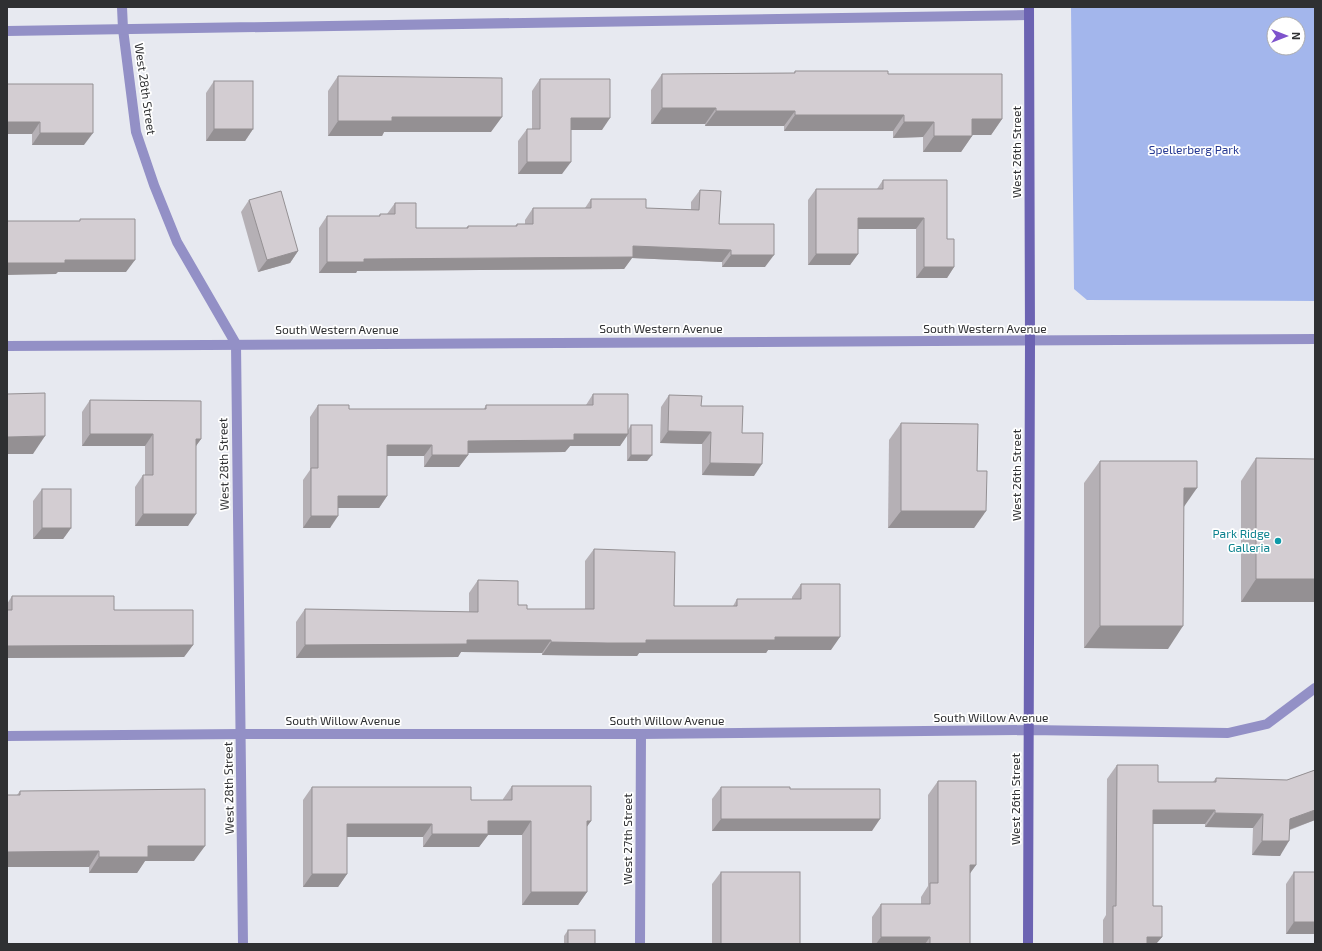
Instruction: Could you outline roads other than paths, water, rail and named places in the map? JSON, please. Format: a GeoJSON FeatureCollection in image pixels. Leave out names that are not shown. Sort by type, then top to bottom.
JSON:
{"type":"FeatureCollection","features":[{"type":"Feature","properties":{"kind":"main road","name":"West 26th Street"},"geometry":{"type":"LineString","coordinates":[[1028,944],[1030,342],[1029,11]]}},
{"type":"Feature","properties":{"kind":"street","name":"West 28th Street"},"geometry":{"type":"LineString","coordinates":[[122,7],[123,29],[136,132],[154,186],[176,242],[236,344],[243,944]]}},
{"type":"Feature","properties":{"kind":"street"},"geometry":{"type":"LineString","coordinates":[[7,31],[1029,11]]}},
{"type":"Feature","properties":{"kind":"street","name":"South Western Avenue"},"geometry":{"type":"LineString","coordinates":[[7,346],[1030,342],[1315,339]]}},
{"type":"Feature","properties":{"kind":"street","name":"South Willow Avenue"},"geometry":{"type":"LineString","coordinates":[[7,736],[241,734],[641,734],[1029,730],[1228,733],[1266,724],[1315,688]]}},
{"type":"Feature","properties":{"kind":"street","name":"West 27th Street"},"geometry":{"type":"LineString","coordinates":[[640,944],[641,734]]}},
{"type":"Feature","properties":{"kind":"place","name":"Park Ridge Galleria"},"geometry":{"type":"Point","coordinates":[1278,541]}},
{"type":"Feature","properties":{"kind":"park label","name":"Spellerberg Park"},"geometry":{"type":"Point","coordinates":[1194,150]}}]}
